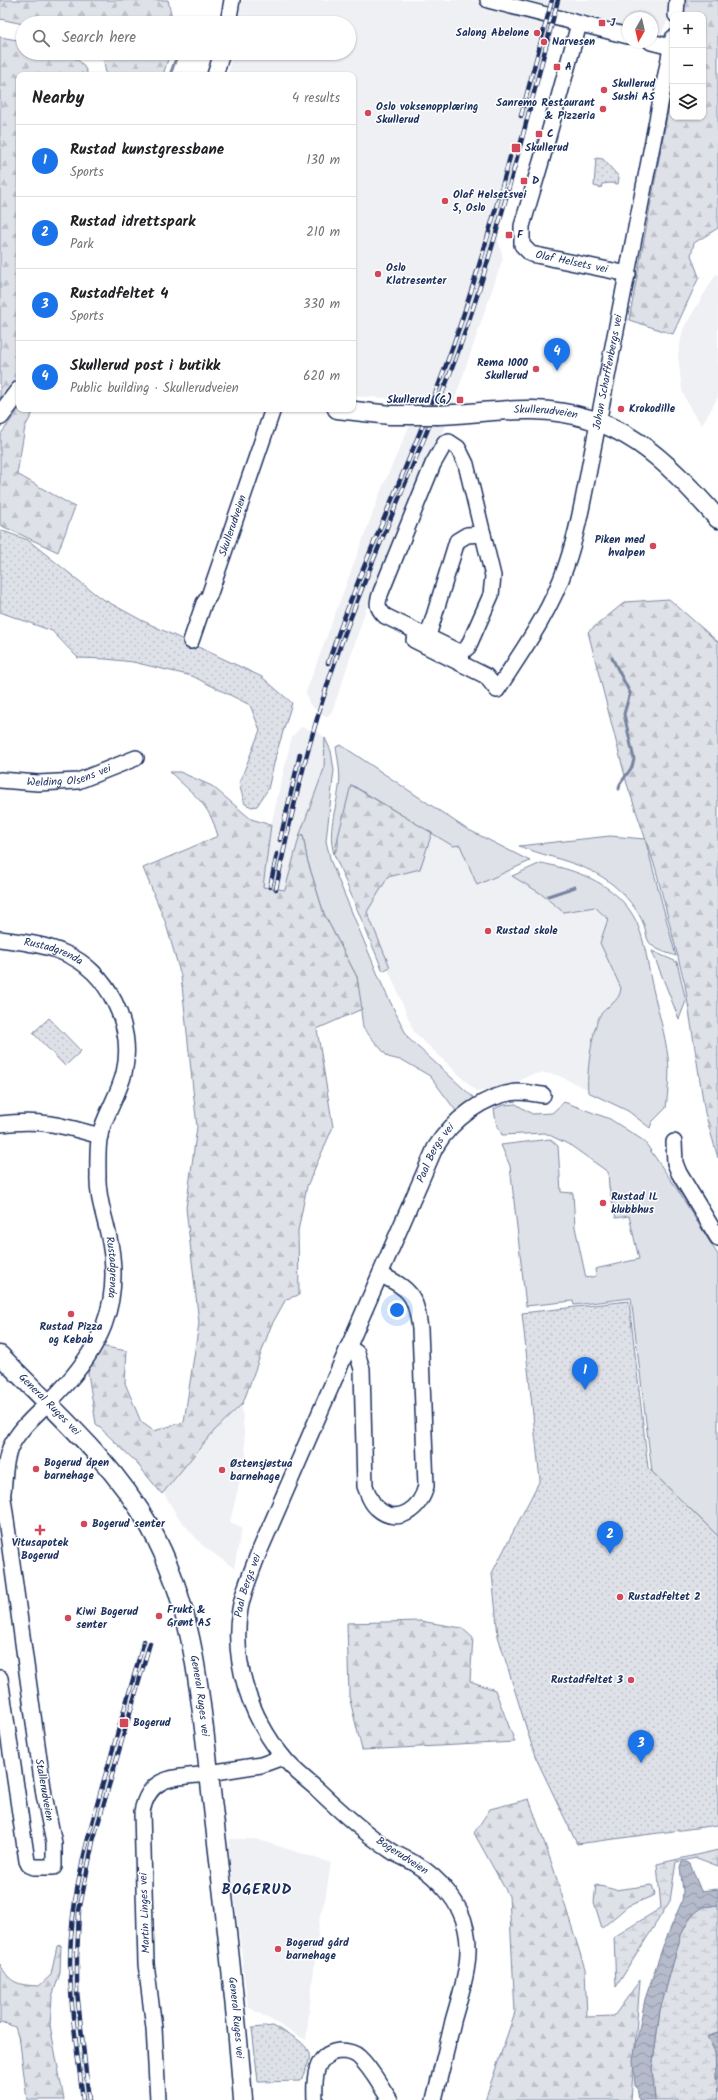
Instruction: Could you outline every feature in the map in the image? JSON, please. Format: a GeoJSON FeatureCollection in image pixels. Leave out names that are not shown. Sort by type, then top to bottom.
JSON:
{"type":"FeatureCollection","features":[{"type":"Feature","properties":{"kind":"main road"},"geometry":{"type":"LineString","coordinates":[[0,416],[16,395]]}},
{"type":"Feature","properties":{"kind":"main road","name":"Skullerudveien"},"geometry":{"type":"LineString","coordinates":[[356,411],[390,415],[438,415],[532,410],[569,414],[598,423],[627,436],[654,453],[680,476],[718,519]]}},
{"type":"Feature","properties":{"kind":"main road","name":"General Ruges vei"},"geometry":{"type":"LineString","coordinates":[[0,1355],[115,1475],[141,1512],[170,1567],[181,1597],[191,1636],[209,1774],[233,1984],[243,2100]]}},
{"type":"Feature","properties":{"kind":"street"},"geometry":{"type":"LineString","coordinates":[[229,16],[232,0]]}},
{"type":"Feature","properties":{"kind":"street"},"geometry":{"type":"LineString","coordinates":[[488,0],[622,35]]}},
{"type":"Feature","properties":{"kind":"street"},"geometry":{"type":"LineString","coordinates":[[676,12],[677,0]]}},
{"type":"Feature","properties":{"kind":"street","name":"Olaf Helsets vei"},"geometry":{"type":"LineString","coordinates":[[579,24],[544,155],[522,226],[521,241],[524,248],[531,254],[628,274]]}},
{"type":"Feature","properties":{"kind":"street"},"geometry":{"type":"LineString","coordinates":[[658,42],[670,42]]}},
{"type":"Feature","properties":{"kind":"street","name":"Johan Scharffenbergs vei"},"geometry":{"type":"LineString","coordinates":[[462,658],[488,677],[497,690],[528,644],[543,617],[566,566],[576,528],[598,423],[671,48]]}},
{"type":"Feature","properties":{"kind":"street"},"geometry":{"type":"LineString","coordinates":[[216,72],[220,60]]}},
{"type":"Feature","properties":{"kind":"street","name":"Skullerudveien"},"geometry":{"type":"LineString","coordinates":[[191,641],[204,603],[209,596],[272,412]]}},
{"type":"Feature","properties":{"kind":"street"},"geometry":{"type":"LineString","coordinates":[[445,443],[453,444],[458,448],[466,464],[493,576],[492,596],[462,658],[449,659],[421,638],[385,616],[378,610],[378,602],[433,464],[445,443]]}},
{"type":"Feature","properties":{"kind":"street"},"geometry":{"type":"LineString","coordinates":[[421,638],[457,541],[467,535],[483,534]]}},
{"type":"Feature","properties":{"kind":"street","name":"Welding Olsens vei"},"geometry":{"type":"LineString","coordinates":[[0,780],[38,783],[78,781],[136,758]]}},
{"type":"Feature","properties":{"kind":"street","name":"Rustadgrenda"},"geometry":{"type":"LineString","coordinates":[[0,938],[42,945],[66,953],[89,968],[108,990],[120,1013],[123,1025],[126,1060],[123,1074],[100,1136],[98,1191],[108,1233],[112,1264],[110,1306],[104,1325],[92,1350],[74,1375],[47,1404]]}},
{"type":"Feature","properties":{"kind":"street","name":"Paal Bergs vei"},"geometry":{"type":"LineString","coordinates":[[283,1757],[267,1736],[258,1718],[238,1662],[237,1636],[240,1608],[257,1557],[435,1148],[448,1129],[479,1104],[518,1092],[543,1095]]}},
{"type":"Feature","properties":{"kind":"street"},"geometry":{"type":"LineString","coordinates":[[0,1124],[38,1121],[63,1125],[100,1136]]}},
{"type":"Feature","properties":{"kind":"street"},"geometry":{"type":"LineString","coordinates":[[674,1142],[675,1163],[679,1173],[718,1238]]}},
{"type":"Feature","properties":{"kind":"street"},"geometry":{"type":"LineString","coordinates":[[348,1347],[357,1353],[362,1369],[365,1486],[371,1501],[382,1512],[398,1516],[406,1514],[419,1504],[426,1486],[417,1306],[410,1293],[396,1282],[381,1275]]}},
{"type":"Feature","properties":{"kind":"street","name":"Stallerudveien"},"geometry":{"type":"LineString","coordinates":[[0,1678],[27,1861],[29,1865],[34,1867],[54,1867],[54,1843],[41,1773],[1,1503],[5,1468],[10,1448],[20,1433],[47,1404]]}},
{"type":"Feature","properties":{"kind":"street"},"geometry":{"type":"LineString","coordinates":[[209,1774],[261,1765],[283,1757]]}},
{"type":"Feature","properties":{"kind":"street","name":"Bogerudveien"},"geometry":{"type":"LineString","coordinates":[[283,1757],[359,1827],[390,1850],[416,1864],[439,1882],[449,1894],[462,1916],[468,1944],[465,1974],[434,2100]]}},
{"type":"Feature","properties":{"kind":"street","name":"Martin Linges vei"},"geometry":{"type":"LineString","coordinates":[[158,2100],[154,2028],[146,1964],[142,1812],[144,1801],[153,1787],[171,1779],[209,1774]]}},
{"type":"Feature","properties":{"kind":"street"},"geometry":{"type":"LineString","coordinates":[[315,2100],[315,2073],[322,2058],[329,2054],[343,2051],[351,2052],[361,2059],[390,2100]]}},
{"type":"Feature","properties":{"kind":"shaded area"},"geometry":{"type":"Polygon","coordinates":[[[242,0],[677,0],[672,12],[670,12],[670,15],[661,35],[658,34],[658,12],[622,12],[622,27],[559,11],[499,231],[498,240],[503,258],[444,431],[366,609],[332,711],[328,716],[323,716],[309,704],[306,692],[382,488],[421,400],[356,396],[356,72],[229,72],[231,60],[356,60],[356,16],[239,16],[242,0]]]}},
{"type":"Feature","properties":{"kind":"shaded area"},"geometry":{"type":"Polygon","coordinates":[[[716,274],[718,275],[718,397],[702,425],[691,410],[682,391],[678,355],[683,329],[716,274]]]}},
{"type":"Feature","properties":{"kind":"shaded area"},"geometry":{"type":"Polygon","coordinates":[[[301,727],[318,732],[325,738],[324,769],[300,834],[285,890],[263,887],[271,825],[292,736],[301,727]]]}},
{"type":"Feature","properties":{"kind":"shaded area","name":"Rustad skole"},"geometry":{"type":"Polygon","coordinates":[[[351,785],[453,846],[480,842],[499,852],[512,876],[540,893],[563,912],[595,907],[608,919],[600,943],[621,988],[621,995],[600,1016],[591,1042],[587,1089],[557,1075],[544,1073],[530,1075],[509,1087],[477,1092],[414,1032],[338,847],[351,785]]]}},
{"type":"Feature","properties":{"kind":"shaded area"},"geometry":{"type":"Polygon","coordinates":[[[241,1398],[246,1455],[230,1522],[242,1527],[234,1568],[202,1545],[177,1516],[165,1495],[154,1460],[241,1398]]]}},
{"type":"Feature","properties":{"kind":"shaded area","name":"Bogerud gård barnehage"},"geometry":{"type":"Polygon","coordinates":[[[230,1839],[256,1839],[331,1863],[325,1900],[320,1915],[306,2040],[248,2007],[229,1849],[230,1839]]]}},
{"type":"Feature","properties":{"kind":"green space"},"geometry":{"type":"Polygon","coordinates":[[[0,0],[168,0],[171,16],[16,16],[16,22],[0,19],[0,0]]]}},
{"type":"Feature","properties":{"kind":"green space"},"geometry":{"type":"Polygon","coordinates":[[[685,0],[718,0],[718,228],[694,243],[691,255],[699,277],[673,334],[629,320],[670,100],[670,120],[706,120],[706,12],[684,12],[685,0]]]}},
{"type":"Feature","properties":{"kind":"green space"},"geometry":{"type":"Polygon","coordinates":[[[0,37],[16,40],[16,60],[78,60],[86,72],[16,72],[16,380],[0,398],[0,37]]]}},
{"type":"Feature","properties":{"kind":"green space"},"geometry":{"type":"Polygon","coordinates":[[[103,60],[168,60],[164,72],[106,72],[103,60]]]}},
{"type":"Feature","properties":{"kind":"green space"},"geometry":{"type":"Polygon","coordinates":[[[596,158],[603,159],[619,177],[618,184],[602,184],[601,188],[594,186],[596,158]]]}},
{"type":"Feature","properties":{"kind":"green space"},"geometry":{"type":"Polygon","coordinates":[[[17,412],[33,412],[25,427],[17,474],[75,507],[58,552],[0,525],[0,435],[17,412]]]}},
{"type":"Feature","properties":{"kind":"green space"},"geometry":{"type":"Polygon","coordinates":[[[0,530],[28,540],[99,597],[141,620],[262,677],[292,703],[277,751],[268,789],[257,806],[252,807],[245,804],[239,784],[260,730],[250,705],[192,676],[133,662],[78,658],[52,631],[0,612],[0,530]]]}},
{"type":"Feature","properties":{"kind":"green space"},"geometry":{"type":"Polygon","coordinates":[[[669,599],[718,642],[718,1158],[705,1113],[685,985],[656,870],[627,784],[588,632],[625,602],[669,599]]]}},
{"type":"Feature","properties":{"kind":"green space"},"geometry":{"type":"Polygon","coordinates":[[[325,738],[331,751],[334,770],[326,841],[331,862],[383,987],[408,1038],[475,1099],[456,1111],[430,1076],[404,1061],[388,1057],[363,1028],[357,977],[324,914],[307,859],[303,835],[300,834],[324,769],[325,738]]]}},
{"type":"Feature","properties":{"kind":"green space"},"geometry":{"type":"Polygon","coordinates":[[[341,745],[465,828],[530,861],[477,885],[460,845],[453,846],[352,785],[334,854],[331,837],[340,777],[336,747],[341,745]]]}},
{"type":"Feature","properties":{"kind":"green space"},"geometry":{"type":"Polygon","coordinates":[[[170,772],[180,772],[212,786],[251,819],[271,825],[263,887],[285,890],[300,834],[303,835],[307,859],[324,914],[357,977],[362,1009],[317,1029],[333,1127],[307,1186],[298,1231],[299,1295],[286,1299],[271,1326],[243,1403],[214,1431],[162,1494],[134,1460],[96,1424],[88,1373],[95,1345],[127,1351],[125,1383],[141,1422],[154,1431],[184,1422],[199,1323],[186,1208],[197,1127],[181,976],[165,921],[143,868],[218,836],[210,815],[205,807],[170,772]]]}},
{"type":"Feature","properties":{"kind":"green space"},"geometry":{"type":"Polygon","coordinates":[[[351,785],[432,833],[420,869],[388,877],[367,912],[390,967],[383,971],[334,854],[338,847],[338,837],[351,785]]]}},
{"type":"Feature","properties":{"kind":"green space"},"geometry":{"type":"Polygon","coordinates":[[[610,836],[645,839],[676,956],[661,951],[651,945],[647,938],[645,927],[635,908],[612,884],[591,871],[579,866],[519,846],[610,836]]]}},
{"type":"Feature","properties":{"kind":"green space"},"geometry":{"type":"Polygon","coordinates":[[[541,863],[564,868],[586,876],[606,887],[624,903],[631,912],[641,933],[669,1063],[666,1108],[652,1122],[650,1128],[628,1111],[588,1092],[590,1054],[596,1024],[602,1013],[618,997],[621,988],[600,943],[608,919],[595,907],[563,912],[540,893],[512,876],[541,863]]]}},
{"type":"Feature","properties":{"kind":"green space"},"geometry":{"type":"Polygon","coordinates":[[[652,951],[677,962],[686,1001],[679,1019],[652,951]]]}},
{"type":"Feature","properties":{"kind":"green space"},"geometry":{"type":"Polygon","coordinates":[[[49,1018],[81,1051],[65,1066],[33,1033],[49,1018]]]}},
{"type":"Feature","properties":{"kind":"green space"},"geometry":{"type":"Polygon","coordinates":[[[564,1102],[610,1119],[644,1141],[675,1186],[718,1255],[718,1536],[652,1472],[631,1298],[574,1305],[573,1301],[526,1306],[510,1166],[501,1145],[550,1139],[558,1146],[561,1192],[573,1193],[575,1227],[586,1278],[596,1276],[595,1269],[639,1259],[629,1216],[616,1218],[609,1187],[608,1172],[570,1145],[545,1133],[502,1135],[496,1122],[494,1109],[503,1105],[516,1104],[532,1114],[552,1113],[564,1102]]]}},
{"type":"Feature","properties":{"kind":"green space"},"geometry":{"type":"Polygon","coordinates":[[[629,1301],[648,1468],[718,1536],[718,1825],[577,1844],[535,1756],[498,1636],[492,1573],[540,1480],[522,1313],[629,1301]]]}},
{"type":"Feature","properties":{"kind":"green space"},"geometry":{"type":"Polygon","coordinates":[[[420,1621],[462,1628],[473,1638],[470,1681],[495,1690],[515,1742],[362,1750],[349,1696],[347,1623],[420,1621]]]}},
{"type":"Feature","properties":{"kind":"green space"},"geometry":{"type":"Polygon","coordinates":[[[529,1799],[554,1870],[585,1969],[587,2017],[614,2016],[640,1980],[631,2100],[485,2100],[515,2012],[509,1896],[474,1833],[490,1809],[529,1799]]]}},
{"type":"Feature","properties":{"kind":"green space"},"geometry":{"type":"Polygon","coordinates":[[[718,1850],[718,1866],[697,1858],[676,1862],[670,1901],[616,1987],[614,1937],[661,1908],[657,1864],[718,1850]]]}},
{"type":"Feature","properties":{"kind":"green space"},"geometry":{"type":"Polygon","coordinates":[[[596,1885],[616,1890],[652,1885],[655,1895],[628,1906],[602,1928],[594,1902],[596,1885]]]}},
{"type":"Feature","properties":{"kind":"green space"},"geometry":{"type":"Polygon","coordinates":[[[718,1905],[718,2033],[708,2036],[716,2055],[718,2100],[655,2100],[652,2069],[660,2010],[681,1935],[691,1916],[702,1907],[718,1905]]]}},
{"type":"Feature","properties":{"kind":"green space"},"geometry":{"type":"Polygon","coordinates":[[[61,1945],[60,1973],[52,1997],[50,2025],[64,2100],[27,2100],[20,2043],[15,2027],[2,2022],[0,2024],[0,1964],[8,1976],[16,1982],[26,1985],[39,1986],[51,1975],[57,1946],[61,1945]]]}},
{"type":"Feature","properties":{"kind":"green space"},"geometry":{"type":"Polygon","coordinates":[[[273,2026],[297,2039],[307,2048],[309,2060],[301,2081],[258,2082],[252,2028],[273,2026]]]}},
{"type":"Feature","properties":{"kind":"water"},"geometry":{"type":"Polygon","coordinates":[[[682,1862],[687,1862],[690,1864],[701,1891],[718,1889],[718,1905],[703,1907],[691,1916],[681,1935],[660,2010],[652,2069],[655,2100],[639,2100],[637,2087],[635,2086],[633,2060],[645,1999],[663,1946],[682,1901],[683,1891],[680,1868],[682,1862]]]}},
{"type":"Feature","properties":{"kind":"water"},"geometry":{"type":"Polygon","coordinates":[[[718,2033],[718,2079],[716,2078],[715,2051],[707,2037],[718,2033]]]}},
{"type":"Feature","properties":{"kind":"waterway"},"geometry":{"type":"LineString","coordinates":[[171,72],[175,60]]}},
{"type":"Feature","properties":{"kind":"waterway"},"geometry":{"type":"LineString","coordinates":[[612,658],[630,693],[624,714],[634,759],[632,767],[620,784],[619,789]]}},
{"type":"Feature","properties":{"kind":"waterway"},"geometry":{"type":"LineString","coordinates":[[548,896],[575,887]]}},
{"type":"Feature","properties":{"kind":"railway"},"geometry":{"type":"LineString","coordinates":[[521,116],[552,0]]}},
{"type":"Feature","properties":{"kind":"railway"},"geometry":{"type":"LineString","coordinates":[[276,889],[304,765],[321,704],[355,607],[444,389],[473,309],[512,177],[558,0]]}},
{"type":"Feature","properties":{"kind":"railway"},"geometry":{"type":"LineString","coordinates":[[328,663],[369,554],[428,412],[452,349],[479,267],[510,157]]}},
{"type":"Feature","properties":{"kind":"railway"},"geometry":{"type":"LineString","coordinates":[[280,840],[300,754]]}},
{"type":"Feature","properties":{"kind":"railway"},"geometry":{"type":"LineString","coordinates":[[270,887],[277,854]]}},
{"type":"Feature","properties":{"kind":"railway"},"geometry":{"type":"LineString","coordinates":[[83,2100],[71,1999],[70,1958],[73,1917],[79,1877],[98,1799],[144,1641]]}},
{"type":"Feature","properties":{"kind":"railway"},"geometry":{"type":"LineString","coordinates":[[89,2100],[77,1992],[79,1911],[93,1841],[150,1643]]}},
{"type":"Feature","properties":{"kind":"place","name":"J"},"geometry":{"type":"Point","coordinates":[602,23]}},
{"type":"Feature","properties":{"kind":"place","name":"Salong Abelone"},"geometry":{"type":"Point","coordinates":[537,33]}},
{"type":"Feature","properties":{"kind":"place","name":"Narvesen"},"geometry":{"type":"Point","coordinates":[544,42]}},
{"type":"Feature","properties":{"kind":"place","name":"A"},"geometry":{"type":"Point","coordinates":[557,67]}},
{"type":"Feature","properties":{"kind":"place","name":"Skullerud Sushi AS"},"geometry":{"type":"Point","coordinates":[604,90]}},
{"type":"Feature","properties":{"kind":"place","name":"Sanremo Restaurant & Pizzeria"},"geometry":{"type":"Point","coordinates":[603,109]}},
{"type":"Feature","properties":{"kind":"place","name":"Oslo voksenopplæring Skullerud"},"geometry":{"type":"Point","coordinates":[368,113]}},
{"type":"Feature","properties":{"kind":"place","name":"C"},"geometry":{"type":"Point","coordinates":[539,134]}},
{"type":"Feature","properties":{"kind":"place","name":"Skullerud"},"geometry":{"type":"Point","coordinates":[516,148]}},
{"type":"Feature","properties":{"kind":"place","name":"D"},"geometry":{"type":"Point","coordinates":[524,181]}},
{"type":"Feature","properties":{"kind":"place","name":"Olaf Helsetsvei 5, Oslo"},"geometry":{"type":"Point","coordinates":[445,201]}},
{"type":"Feature","properties":{"kind":"place","name":"F"},"geometry":{"type":"Point","coordinates":[509,235]}},
{"type":"Feature","properties":{"kind":"place","name":"Oslo Klatresenter"},"geometry":{"type":"Point","coordinates":[378,274]}},
{"type":"Feature","properties":{"kind":"place","name":"Rema 1000 Skullerud"},"geometry":{"type":"Point","coordinates":[536,369]}},
{"type":"Feature","properties":{"kind":"place","name":"Skullerud post i butikk"},"geometry":{"type":"Point","coordinates":[557,371]}},
{"type":"Feature","properties":{"kind":"place","name":"Skullerud (G)"},"geometry":{"type":"Point","coordinates":[460,400]}},
{"type":"Feature","properties":{"kind":"place","name":"Krokodille"},"geometry":{"type":"Point","coordinates":[621,409]}},
{"type":"Feature","properties":{"kind":"place","name":"Piken med hvalpen"},"geometry":{"type":"Point","coordinates":[653,546]}},
{"type":"Feature","properties":{"kind":"place","name":"Rustad skole"},"geometry":{"type":"Point","coordinates":[488,931]}},
{"type":"Feature","properties":{"kind":"place","name":"Rustad IL klubbhus"},"geometry":{"type":"Point","coordinates":[603,1203]}},
{"type":"Feature","properties":{"kind":"place","name":"Rustad Pizza og Kebab"},"geometry":{"type":"Point","coordinates":[71,1314]}},
{"type":"Feature","properties":{"kind":"place","name":"Rustad kunstgressbane"},"geometry":{"type":"Point","coordinates":[585,1390]}},
{"type":"Feature","properties":{"kind":"place","name":"Bogerud åpen barnehage"},"geometry":{"type":"Point","coordinates":[36,1469]}},
{"type":"Feature","properties":{"kind":"place","name":"Østensjøstua barnehage"},"geometry":{"type":"Point","coordinates":[222,1470]}},
{"type":"Feature","properties":{"kind":"place","name":"Bogerud senter"},"geometry":{"type":"Point","coordinates":[84,1524]}},
{"type":"Feature","properties":{"kind":"place","name":"Vitusapotek Bogerud"},"geometry":{"type":"Point","coordinates":[40,1530]}},
{"type":"Feature","properties":{"kind":"place","name":"Rustad idrettspark"},"geometry":{"type":"Point","coordinates":[610,1554]}},
{"type":"Feature","properties":{"kind":"place","name":"Rustadfeltet 2"},"geometry":{"type":"Point","coordinates":[620,1597]}},
{"type":"Feature","properties":{"kind":"place","name":"Frukt & Grønt AS"},"geometry":{"type":"Point","coordinates":[159,1616]}},
{"type":"Feature","properties":{"kind":"place","name":"Kiwi Bogerud senter"},"geometry":{"type":"Point","coordinates":[68,1618]}},
{"type":"Feature","properties":{"kind":"place","name":"Rustadfeltet 3"},"geometry":{"type":"Point","coordinates":[631,1680]}},
{"type":"Feature","properties":{"kind":"place","name":"Bogerud"},"geometry":{"type":"Point","coordinates":[124,1723]}},
{"type":"Feature","properties":{"kind":"place","name":"Rustadfeltet 4"},"geometry":{"type":"Point","coordinates":[641,1763]}},
{"type":"Feature","properties":{"kind":"place","name":"Bogerud gård barnehage"},"geometry":{"type":"Point","coordinates":[278,1949]}},
{"type":"Feature","properties":{"kind":"district","name":"BOGERUD"},"geometry":{"type":"Point","coordinates":[257,1890]}}]}
